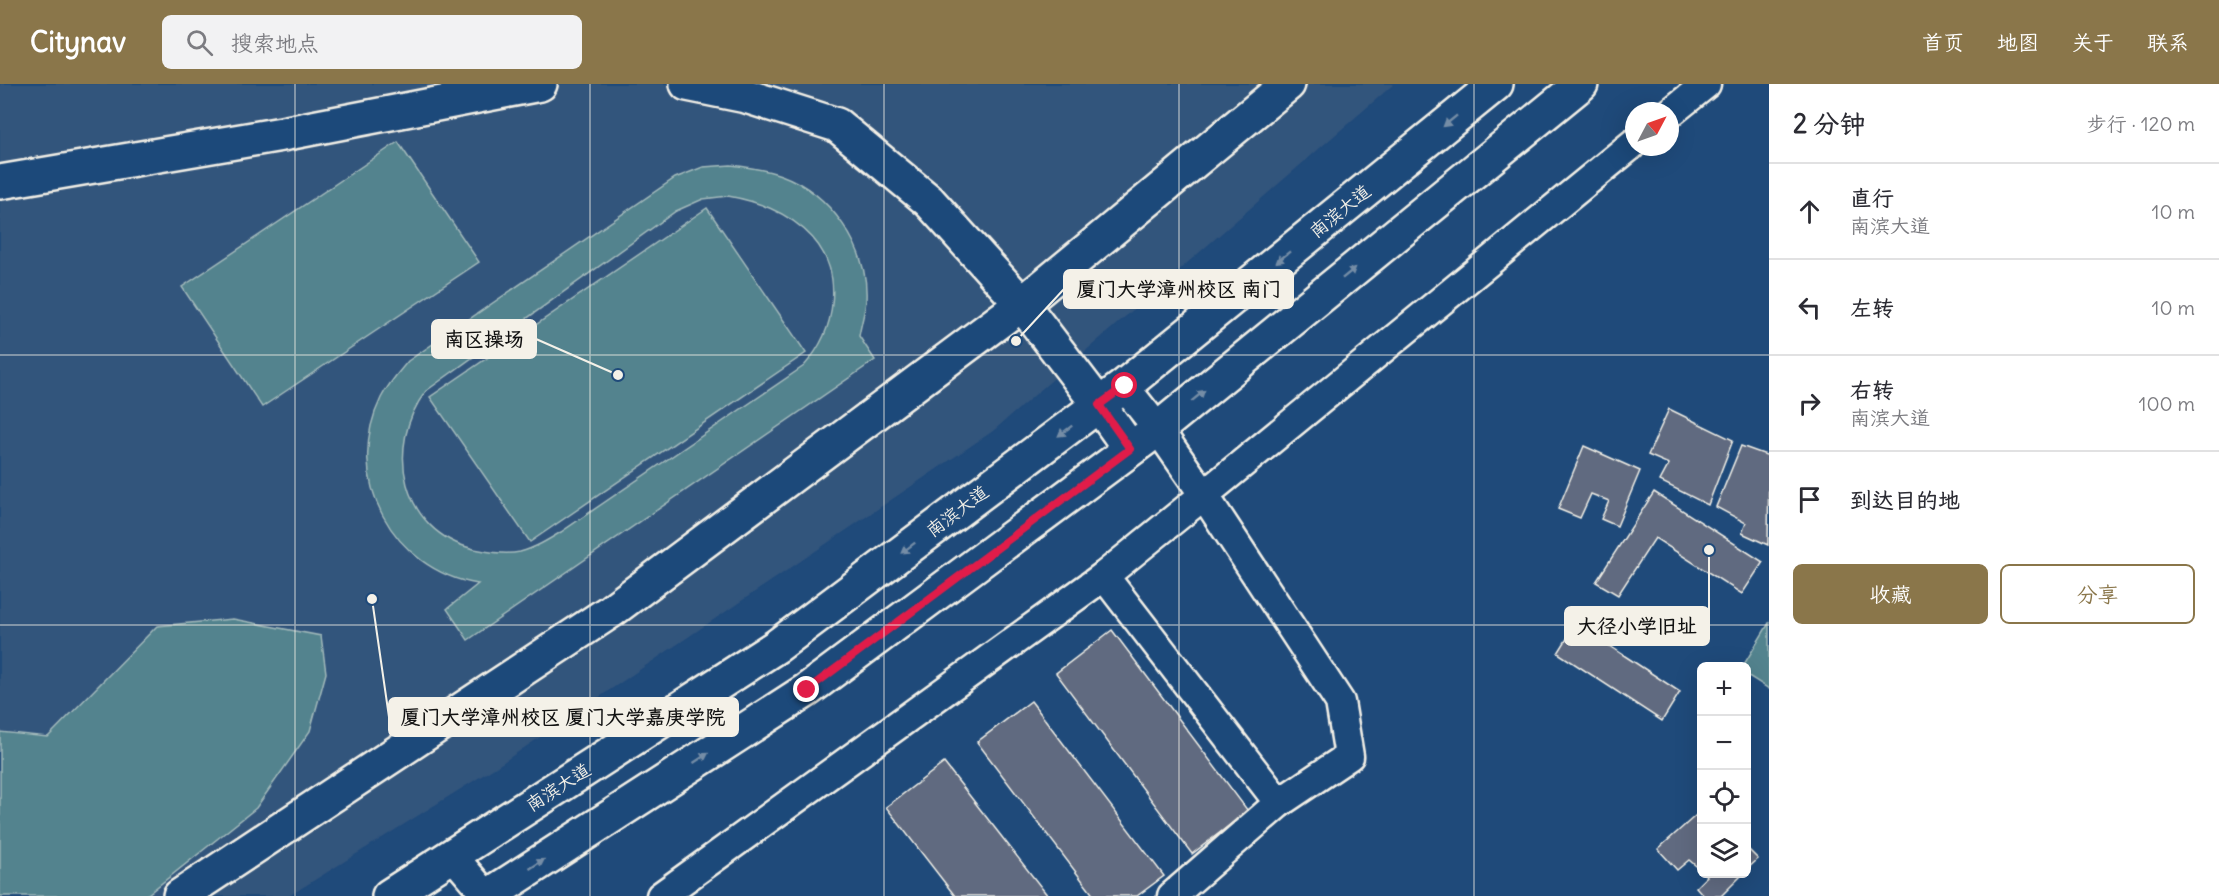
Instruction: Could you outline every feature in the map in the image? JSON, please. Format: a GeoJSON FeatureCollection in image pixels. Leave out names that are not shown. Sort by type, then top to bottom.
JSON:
{"type":"FeatureCollection","features":[{"type":"Feature","properties":{"kind":"main road"},"geometry":{"type":"LineString","coordinates":[[0,182],[282,134],[540,84]]}},
{"type":"Feature","properties":{"kind":"main road"},"geometry":{"type":"LineString","coordinates":[[687,84],[746,96],[837,125],[929,201],[1022,304],[1112,396],[1130,449]]}},
{"type":"Feature","properties":{"kind":"main road"},"geometry":{"type":"LineString","coordinates":[[180,896],[611,611],[1022,304],[1288,84]]}},
{"type":"Feature","properties":{"kind":"main road","name":"南滨大道"},"geometry":{"type":"LineString","coordinates":[[389,896],[777,646],[1112,396],[1496,84]]}},
{"type":"Feature","properties":{"kind":"main road"},"geometry":{"type":"LineString","coordinates":[[487,896],[807,690],[1158,429],[1581,84]]}},
{"type":"Feature","properties":{"kind":"street"},"geometry":{"type":"LineString","coordinates":[[1679,106],[1706,84]]}},
{"type":"Feature","properties":{"kind":"street"},"geometry":{"type":"LineString","coordinates":[[661,896],[1104,576],[1625,150]]}},
{"type":"Feature","properties":{"kind":"street"},"geometry":{"type":"LineString","coordinates":[[1112,396],[1158,429],[1204,495],[1340,702],[1349,756],[1279,803],[1172,896]]}},
{"type":"Feature","properties":{"kind":"street"},"geometry":{"type":"LineString","coordinates":[[1104,576],[1279,803]]}},
{"type":"Feature","properties":{"kind":"street"},"geometry":{"type":"LineString","coordinates":[[452,855],[487,896]]}},
{"type":"Feature","properties":{"kind":"shaded area"},"geometry":{"type":"Polygon","coordinates":[[[0,84],[1394,84],[993,431],[496,767],[289,896],[0,896],[0,84]]]}},
{"type":"Feature","properties":{"kind":"green space"},"geometry":{"type":"Polygon","coordinates":[[[398,142],[479,262],[262,407],[182,287],[398,142]]]}},
{"type":"Feature","properties":{"kind":"green space"},"geometry":{"type":"Polygon","coordinates":[[[731,165],[775,173],[799,183],[830,208],[843,224],[861,261],[866,300],[859,336],[875,360],[468,640],[447,609],[478,584],[448,575],[422,560],[400,540],[383,516],[372,488],[368,459],[370,428],[381,398],[408,361],[675,178],[703,167],[731,165]],[[728,196],[703,199],[676,211],[426,391],[413,413],[406,436],[403,461],[407,484],[416,506],[430,525],[449,540],[474,549],[509,553],[531,548],[561,532],[804,366],[819,345],[829,321],[832,281],[827,261],[817,244],[804,229],[788,217],[749,201],[728,196]]]}},
{"type":"Feature","properties":{"kind":"green space"},"geometry":{"type":"Polygon","coordinates":[[[707,208],[806,353],[530,542],[430,397],[707,208]]]}},
{"type":"Feature","properties":{"kind":"green space"},"geometry":{"type":"Polygon","coordinates":[[[233,619],[321,636],[326,673],[310,731],[256,808],[148,894],[142,896],[0,896],[0,732],[48,737],[157,626],[233,619]]]}},
{"type":"Feature","properties":{"kind":"green space"},"geometry":{"type":"Polygon","coordinates":[[[1769,623],[1769,689],[1751,678],[1751,662],[1745,662],[1769,623]]]}},
{"type":"Feature","properties":{"kind":"building"},"geometry":{"type":"Polygon","coordinates":[[[1669,409],[1733,440],[1708,505],[1660,481],[1669,464],[1648,455],[1669,409]]]}},
{"type":"Feature","properties":{"kind":"building"},"geometry":{"type":"Polygon","coordinates":[[[1584,446],[1640,471],[1617,526],[1601,519],[1609,501],[1591,494],[1580,518],[1558,509],[1584,446]]]}},
{"type":"Feature","properties":{"kind":"building"},"geometry":{"type":"Polygon","coordinates":[[[1741,446],[1769,456],[1768,545],[1742,533],[1746,523],[1716,507],[1741,446]]]}},
{"type":"Feature","properties":{"kind":"building"},"geometry":{"type":"Polygon","coordinates":[[[1654,492],[1763,562],[1742,594],[1655,538],[1618,595],[1596,582],[1654,492]]]}},
{"type":"Feature","properties":{"kind":"building"},"geometry":{"type":"Polygon","coordinates":[[[1576,624],[1680,692],[1662,721],[1558,653],[1576,624]]]}},
{"type":"Feature","properties":{"kind":"building"},"geometry":{"type":"Polygon","coordinates":[[[1112,630],[1248,811],[1192,854],[1056,673],[1112,630]]]}},
{"type":"Feature","properties":{"kind":"building"},"geometry":{"type":"Polygon","coordinates":[[[1031,701],[1164,876],[1137,896],[1094,896],[977,742],[1031,701]]]}},
{"type":"Feature","properties":{"kind":"building"},"geometry":{"type":"Polygon","coordinates":[[[944,763],[1048,896],[955,896],[886,807],[944,763]]]}},
{"type":"Feature","properties":{"kind":"building"},"geometry":{"type":"Polygon","coordinates":[[[1697,814],[1697,867],[1689,860],[1677,870],[1658,849],[1697,814]]]}},
{"type":"Feature","properties":{"kind":"building"},"geometry":{"type":"Polygon","coordinates":[[[1751,852],[1758,859],[1751,865],[1751,852]]]}},
{"type":"Feature","properties":{"kind":"building"},"geometry":{"type":"Polygon","coordinates":[[[1705,878],[1739,878],[1721,896],[1704,896],[1696,887],[1705,878]]]}},
{"type":"Feature","properties":{"kind":"place","name":"厦门大学漳州校区 南门"},"geometry":{"type":"Point","coordinates":[1016,341]}},
{"type":"Feature","properties":{"kind":"place","name":"南区操场"},"geometry":{"type":"Point","coordinates":[618,375]}},
{"type":"Feature","properties":{"kind":"place","name":"大径小学旧址"},"geometry":{"type":"Point","coordinates":[1709,550]}},
{"type":"Feature","properties":{"kind":"place","name":"厦门大学漳州校区 厦门大学嘉庚学院"},"geometry":{"type":"Point","coordinates":[372,599]}},
{"type":"Feature","properties":{"kind":"route"},"geometry":{"type":"LineString","coordinates":[[807,690],[1130,449],[1099,405],[1125,386]]}}]}
